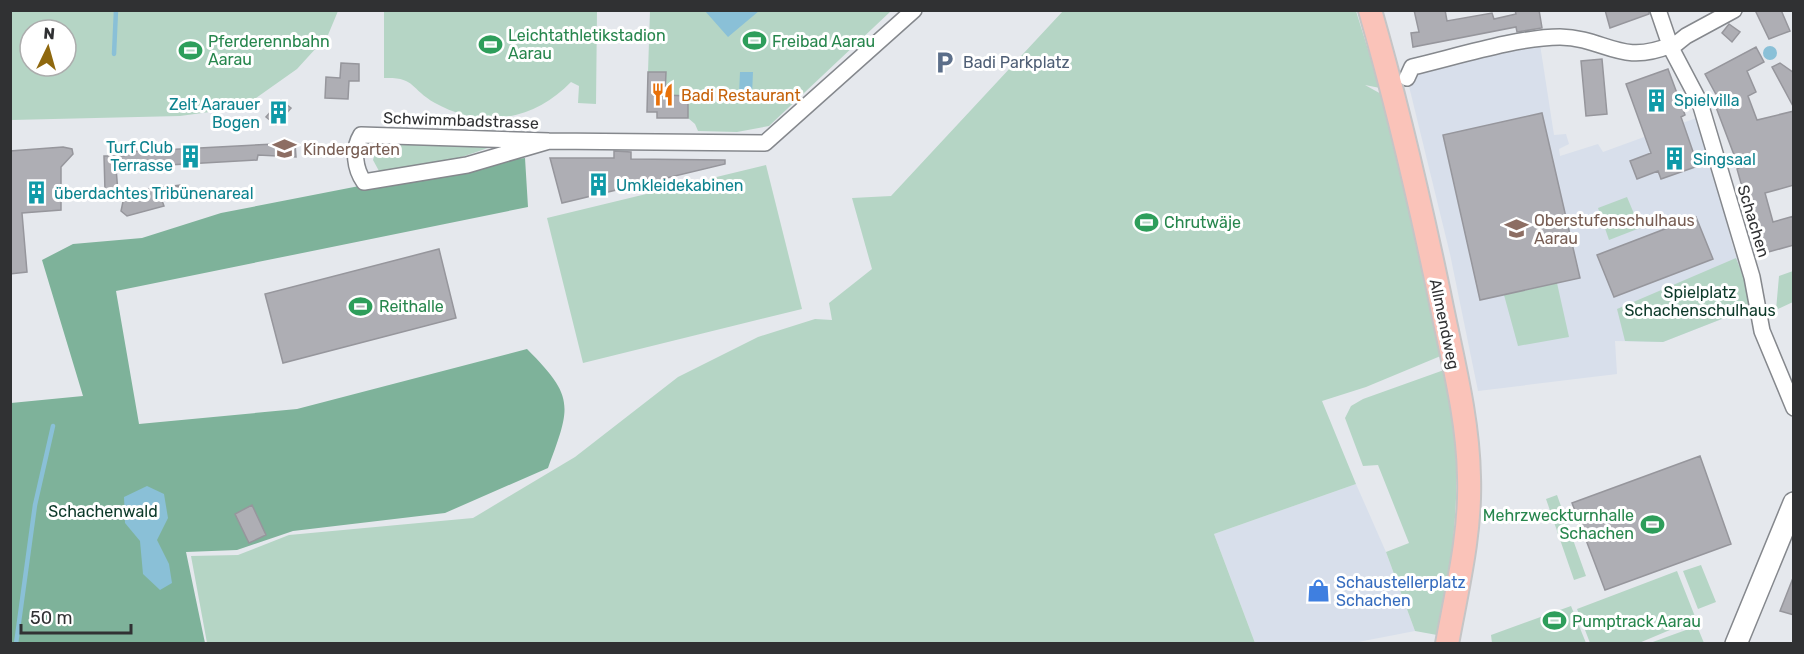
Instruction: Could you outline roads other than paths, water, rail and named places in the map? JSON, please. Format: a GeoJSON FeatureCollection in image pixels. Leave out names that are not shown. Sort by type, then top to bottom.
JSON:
{"type":"FeatureCollection","features":[{"type":"Feature","properties":{"kind":"main road","name":"Allmendweg"},"geometry":{"type":"LineString","coordinates":[[1370,10],[1402,72],[1415,178],[1467,439],[1468,522],[1447,644]]}},
{"type":"Feature","properties":{"kind":"street","name":"Schwimmbadstrasse"},"geometry":{"type":"LineString","coordinates":[[549,141],[467,165],[364,182],[356,171],[357,142],[361,135],[549,141],[765,143],[914,10]]}},
{"type":"Feature","properties":{"kind":"street","name":"Schachen"},"geometry":{"type":"LineString","coordinates":[[1658,10],[1671,46],[1700,103],[1752,277],[1762,331],[1794,408]]}},
{"type":"Feature","properties":{"kind":"street"},"geometry":{"type":"LineString","coordinates":[[1402,72],[1539,38],[1562,37],[1585,41],[1625,54],[1642,54],[1671,46],[1734,10]]}},
{"type":"Feature","properties":{"kind":"street"},"geometry":{"type":"LineString","coordinates":[[1736,644],[1794,503]]}},
{"type":"Feature","properties":{"kind":"water"},"geometry":{"type":"Polygon","coordinates":[[[705,11],[759,11],[728,37],[705,11]]]}},
{"type":"Feature","properties":{"kind":"water"},"geometry":{"type":"Polygon","coordinates":[[[1770,46],[1775,48],[1777,53],[1775,58],[1770,60],[1765,58],[1763,53],[1765,48],[1770,46]]]}},
{"type":"Feature","properties":{"kind":"water"},"geometry":{"type":"Polygon","coordinates":[[[740,72],[753,72],[752,95],[739,94],[740,72]]]}},
{"type":"Feature","properties":{"kind":"water"},"geometry":{"type":"Polygon","coordinates":[[[147,486],[164,494],[168,518],[157,540],[169,564],[172,583],[160,590],[143,574],[140,541],[125,523],[124,497],[147,486]]]}},
{"type":"Feature","properties":{"kind":"waterway"},"geometry":{"type":"LineString","coordinates":[[114,54],[116,10]]}},
{"type":"Feature","properties":{"kind":"waterway"},"geometry":{"type":"LineString","coordinates":[[16,644],[35,505],[53,426]]}},
{"type":"Feature","properties":{"kind":"place","name":"Freibad Aarau"},"geometry":{"type":"Point","coordinates":[754,41]}},
{"type":"Feature","properties":{"kind":"place","name":"Leichtathletikstadion Aarau"},"geometry":{"type":"Point","coordinates":[490,44]}},
{"type":"Feature","properties":{"kind":"place","name":"Pferderennbahn Aarau"},"geometry":{"type":"Point","coordinates":[190,50]}},
{"type":"Feature","properties":{"kind":"place","name":"Badi Parkplatz"},"geometry":{"type":"Point","coordinates":[945,62]}},
{"type":"Feature","properties":{"kind":"place","name":"Badi Restaurant"},"geometry":{"type":"Point","coordinates":[663,95]}},
{"type":"Feature","properties":{"kind":"place","name":"Spielvilla"},"geometry":{"type":"Point","coordinates":[1656,100]}},
{"type":"Feature","properties":{"kind":"place","name":"Zelt Aarauer Bogen"},"geometry":{"type":"Point","coordinates":[278,113]}},
{"type":"Feature","properties":{"kind":"place","name":"Kindergarten"},"geometry":{"type":"Point","coordinates":[285,149]}},
{"type":"Feature","properties":{"kind":"place","name":"Turf Club Terrasse"},"geometry":{"type":"Point","coordinates":[191,156]}},
{"type":"Feature","properties":{"kind":"place","name":"Singsaal"},"geometry":{"type":"Point","coordinates":[1675,159]}},
{"type":"Feature","properties":{"kind":"place","name":"Umkleidekabinen"},"geometry":{"type":"Point","coordinates":[598,185]}},
{"type":"Feature","properties":{"kind":"place","name":"überdachtes Tribünenareal"},"geometry":{"type":"Point","coordinates":[36,193]}},
{"type":"Feature","properties":{"kind":"place","name":"Chrutwäje"},"geometry":{"type":"Point","coordinates":[1146,222]}},
{"type":"Feature","properties":{"kind":"place","name":"Oberstufenschulhaus Aarau"},"geometry":{"type":"Point","coordinates":[1516,229]}},
{"type":"Feature","properties":{"kind":"place","name":"Reithalle"},"geometry":{"type":"Point","coordinates":[361,306]}},
{"type":"Feature","properties":{"kind":"place","name":"Mehrzweckturnhalle Schachen"},"geometry":{"type":"Point","coordinates":[1652,524]}},
{"type":"Feature","properties":{"kind":"place","name":"Schaustellerplatz Schachen"},"geometry":{"type":"Point","coordinates":[1318,591]}},
{"type":"Feature","properties":{"kind":"place","name":"Pumptrack Aarau"},"geometry":{"type":"Point","coordinates":[1554,621]}},
{"type":"Feature","properties":{"kind":"park label","name":"Spielplatz Schachenschulhaus"},"geometry":{"type":"Point","coordinates":[1700,301]}},
{"type":"Feature","properties":{"kind":"park label","name":"Schachenwald"},"geometry":{"type":"Point","coordinates":[103,511]}}]}
